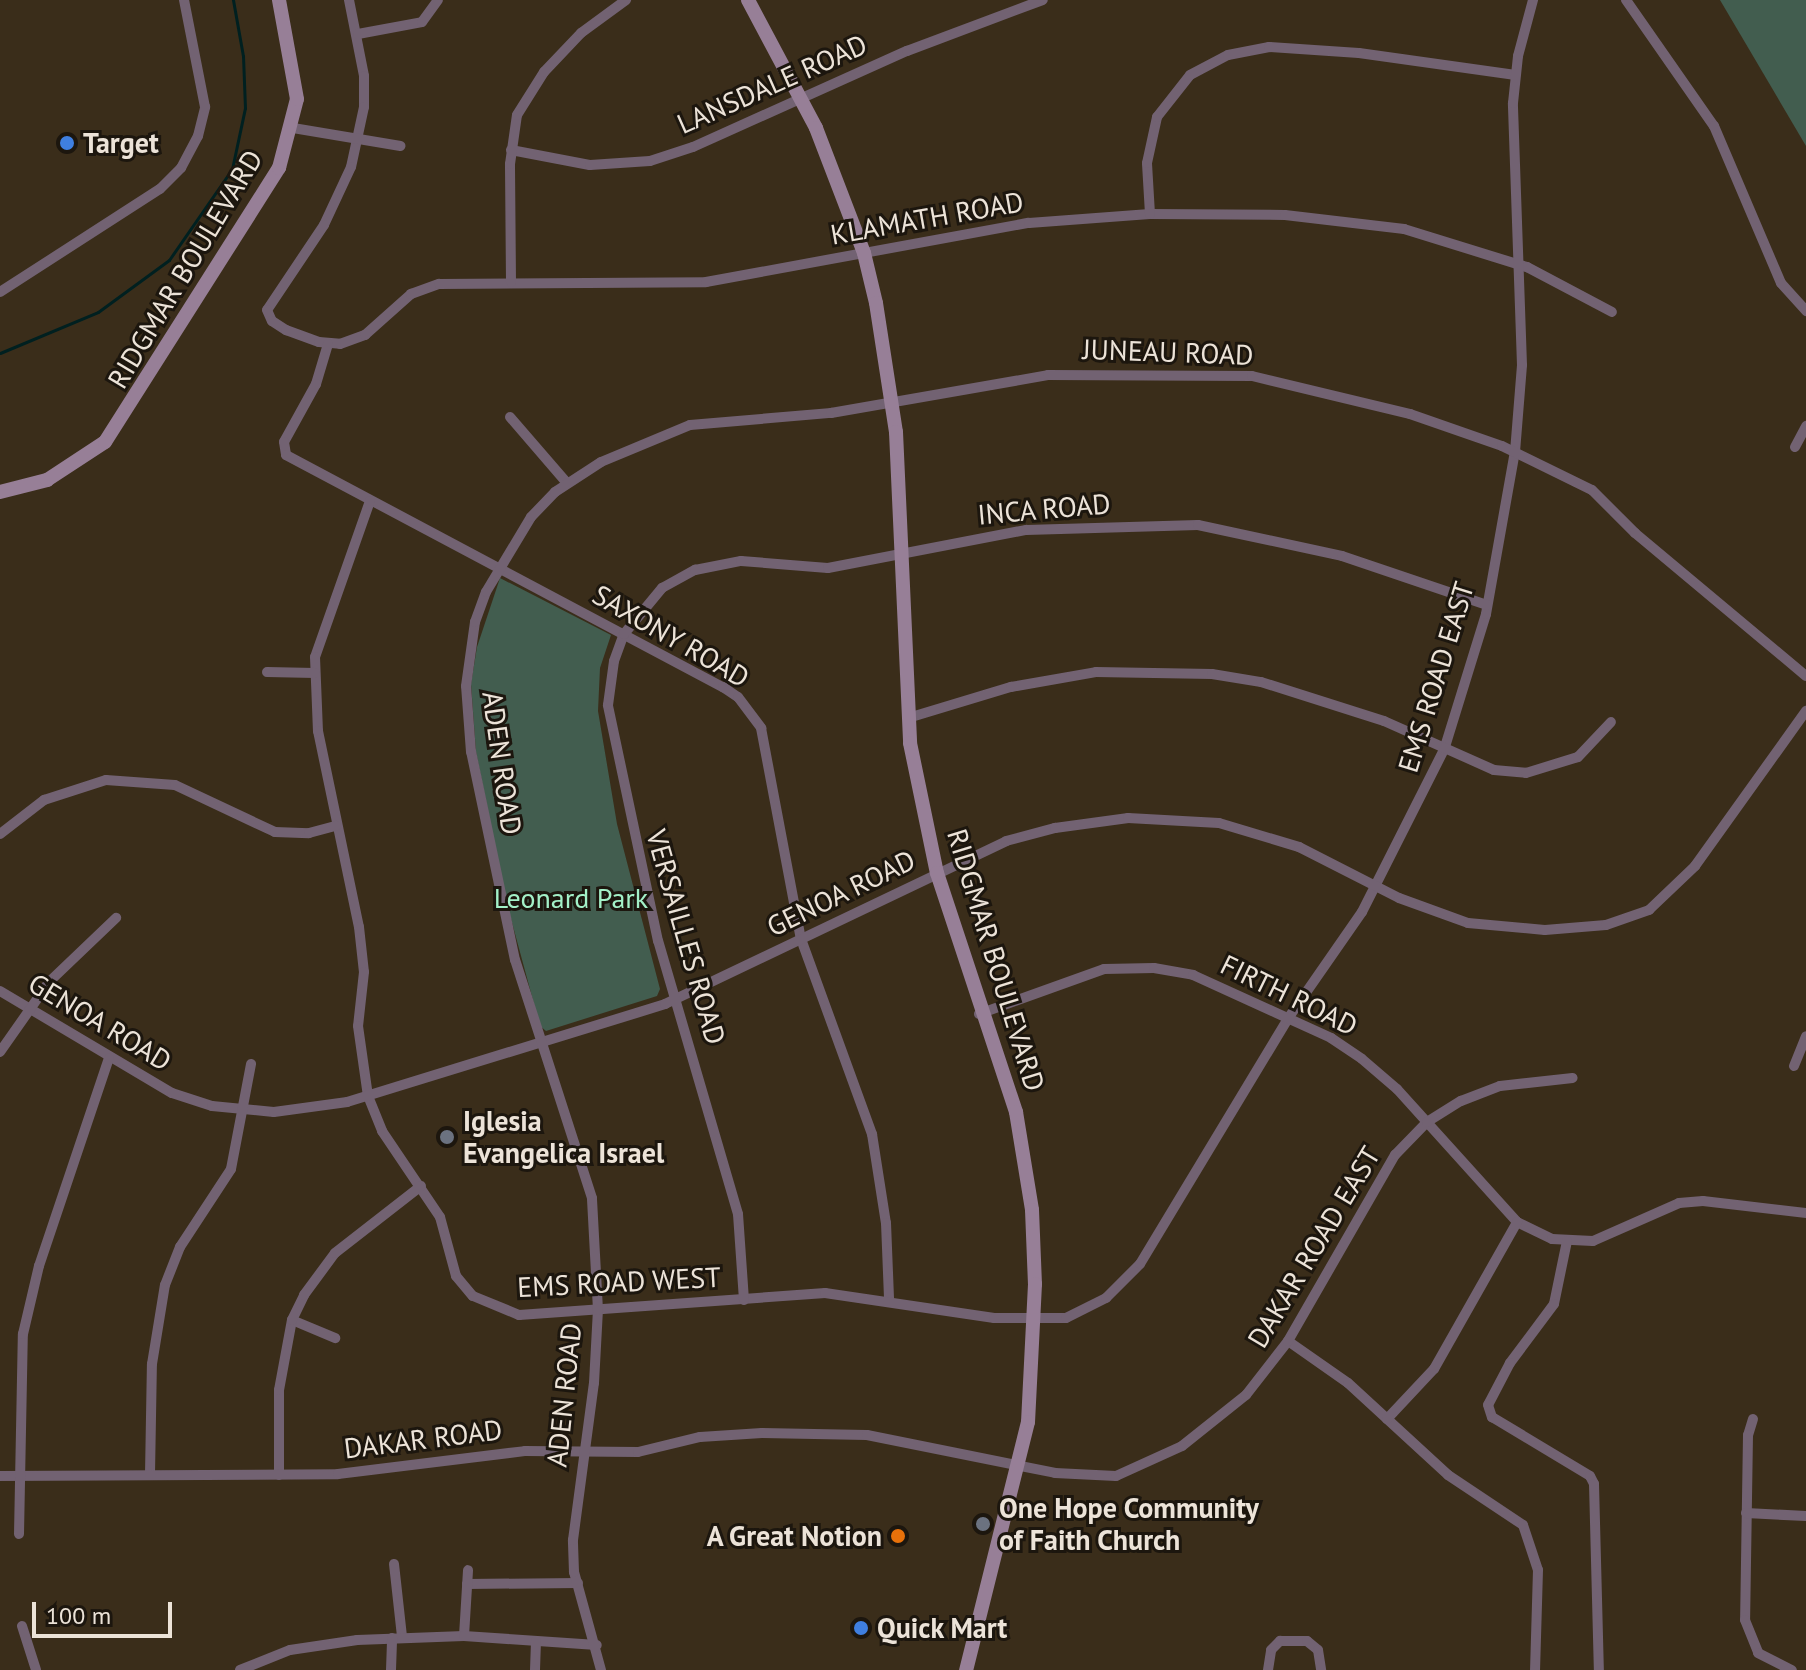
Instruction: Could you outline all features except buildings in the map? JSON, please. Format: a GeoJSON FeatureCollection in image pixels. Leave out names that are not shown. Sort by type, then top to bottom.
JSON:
{"type":"FeatureCollection","features":[{"type":"Feature","properties":{"kind":"street"},"geometry":{"type":"LineString","coordinates":[[0,292],[160,189],[181,168],[198,136],[205,107],[184,0]]}},
{"type":"Feature","properties":{"kind":"street","name":"RIDGMAR BOULEVARD"},"geometry":{"type":"LineString","coordinates":[[0,492],[47,480],[105,442],[122,421],[165,340],[279,168],[293,128],[295,71],[279,0]]}},
{"type":"Feature","properties":{"kind":"street"},"geometry":{"type":"LineString","coordinates":[[328,344],[286,330],[272,321],[267,310],[335,205],[358,139],[364,76],[349,0]]}},
{"type":"Feature","properties":{"kind":"street"},"geometry":{"type":"LineString","coordinates":[[358,34],[422,22],[438,0]]}},
{"type":"Feature","properties":{"kind":"street"},"geometry":{"type":"LineString","coordinates":[[511,282],[511,150],[517,115],[544,72],[581,33],[626,0]]}},
{"type":"Feature","properties":{"kind":"street","name":"RIDGMAR BOULEVARD"},"geometry":{"type":"LineString","coordinates":[[748,0],[801,97],[864,253],[891,402],[908,718],[937,873],[979,1014],[1022,1141],[1035,1241],[1030,1406],[966,1670]]}},
{"type":"Feature","properties":{"kind":"street","name":"LANSDALE ROAD"},"geometry":{"type":"LineString","coordinates":[[511,150],[590,165],[650,161],[693,147],[801,97],[1043,0]]}},
{"type":"Feature","properties":{"kind":"street","name":"EMS ROAD EAST"},"geometry":{"type":"LineString","coordinates":[[1034,1320],[1066,1318],[1091,1307],[1140,1264],[1289,1017],[1376,886],[1444,750],[1487,605],[1515,452],[1522,365],[1515,75],[1533,0]]}},
{"type":"Feature","properties":{"kind":"street"},"geometry":{"type":"LineString","coordinates":[[1626,0],[1714,126],[1781,283],[1806,311]]}},
{"type":"Feature","properties":{"kind":"street"},"geometry":{"type":"LineString","coordinates":[[1150,214],[1147,163],[1157,117],[1190,75],[1228,55],[1269,47],[1359,53],[1515,75]]}},
{"type":"Feature","properties":{"kind":"street"},"geometry":{"type":"LineString","coordinates":[[293,128],[400,146]]}},
{"type":"Feature","properties":{"kind":"street","name":"KLAMATH ROAD"},"geometry":{"type":"LineString","coordinates":[[328,344],[377,328],[419,289],[511,282],[706,282],[1029,223],[1150,214],[1285,215],[1383,224],[1520,264],[1612,312]]}},
{"type":"Feature","properties":{"kind":"street","name":"SAXONY ROAD"},"geometry":{"type":"LineString","coordinates":[[328,344],[316,384],[284,442],[285,450],[370,501],[738,697],[761,728],[801,939],[872,1134],[886,1223],[889,1299]]}},
{"type":"Feature","properties":{"kind":"street","name":"JUNEAU ROAD"},"geometry":{"type":"LineString","coordinates":[[500,568],[531,517],[567,483],[675,428],[891,402],[1048,375],[1252,376],[1410,414],[1515,452],[1592,490],[1635,533],[1806,676]]}},
{"type":"Feature","properties":{"kind":"street"},"geometry":{"type":"LineString","coordinates":[[510,417],[567,483]]}},
{"type":"Feature","properties":{"kind":"street"},"geometry":{"type":"LineString","coordinates":[[1795,447],[1806,426]]}},
{"type":"Feature","properties":{"kind":"street","name":"EMS ROAD WEST"},"geometry":{"type":"LineString","coordinates":[[370,501],[322,629],[315,673],[318,731],[359,927],[364,972],[358,1026],[368,1096],[382,1131],[440,1217],[456,1276],[473,1296],[519,1315],[825,1293],[1034,1320]]}},
{"type":"Feature","properties":{"kind":"street","name":"INCA ROAD"},"geometry":{"type":"LineString","coordinates":[[624,634],[662,588],[695,570],[741,561],[828,568],[1026,530],[1198,525],[1342,556],[1487,605]]}},
{"type":"Feature","properties":{"kind":"street","name":"ADEN ROAD"},"geometry":{"type":"LineString","coordinates":[[500,568],[479,612],[468,657],[471,752],[515,960],[592,1198],[598,1310],[594,1383],[573,1522],[578,1583],[597,1645],[601,1670]]}},
{"type":"Feature","properties":{"kind":"street","name":"VERSAILLES ROAD"},"geometry":{"type":"LineString","coordinates":[[624,634],[614,661],[608,705],[635,851],[738,1214],[744,1300]]}},
{"type":"Feature","properties":{"kind":"street"},"geometry":{"type":"LineString","coordinates":[[908,718],[1059,677],[1160,671],[1261,682],[1384,721],[1494,770],[1544,771],[1578,757],[1611,722]]}},
{"type":"Feature","properties":{"kind":"street"},"geometry":{"type":"LineString","coordinates":[[267,672],[315,673]]}},
{"type":"Feature","properties":{"kind":"street","name":"GENOA ROAD"},"geometry":{"type":"LineString","coordinates":[[0,991],[31,1006],[109,1058],[172,1093],[244,1111],[304,1109],[368,1096],[676,1000],[937,873],[1037,832],[1128,818],[1168,819],[1259,833],[1299,847],[1376,886],[1486,927],[1579,928],[1649,910],[1703,854],[1806,711]]}},
{"type":"Feature","properties":{"kind":"street"},"geometry":{"type":"LineString","coordinates":[[0,834],[54,795],[106,780],[175,785],[275,832],[309,833],[336,826]]}},
{"type":"Feature","properties":{"kind":"street"},"geometry":{"type":"LineString","coordinates":[[0,1052],[31,1006],[71,958],[116,918]]}},
{"type":"Feature","properties":{"kind":"street","name":"FIRTH ROAD"},"geometry":{"type":"LineString","coordinates":[[979,1014],[1078,974],[1154,968],[1193,975],[1289,1017],[1362,1059],[1427,1122],[1517,1222]]}},
{"type":"Feature","properties":{"kind":"street"},"geometry":{"type":"LineString","coordinates":[[1794,1066],[1806,1036]]}},
{"type":"Feature","properties":{"kind":"street"},"geometry":{"type":"LineString","coordinates":[[19,1534],[22,1348],[28,1305],[109,1058]]}},
{"type":"Feature","properties":{"kind":"street"},"geometry":{"type":"LineString","coordinates":[[150,1474],[153,1354],[165,1285],[180,1247],[226,1181],[244,1111],[251,1064]]}},
{"type":"Feature","properties":{"kind":"street","name":"DAKAR ROAD EAST"},"geometry":{"type":"LineString","coordinates":[[1017,1465],[1100,1478],[1160,1459],[1215,1423],[1246,1395],[1288,1341],[1382,1175],[1427,1122],[1461,1101],[1500,1086],[1573,1078]]}},
{"type":"Feature","properties":{"kind":"street"},"geometry":{"type":"LineString","coordinates":[[279,1475],[279,1390],[292,1320],[304,1295],[335,1253],[421,1186]]}},
{"type":"Feature","properties":{"kind":"street"},"geometry":{"type":"LineString","coordinates":[[1387,1419],[1434,1369],[1517,1222],[1567,1241],[1593,1241],[1679,1203],[1703,1201],[1806,1213]]}},
{"type":"Feature","properties":{"kind":"street"},"geometry":{"type":"LineString","coordinates":[[1567,1241],[1554,1304],[1510,1363],[1488,1405],[1492,1417],[1590,1476],[1594,1484],[1599,1670]]}},
{"type":"Feature","properties":{"kind":"street"},"geometry":{"type":"LineString","coordinates":[[292,1320],[335,1338]]}},
{"type":"Feature","properties":{"kind":"street"},"geometry":{"type":"LineString","coordinates":[[1288,1341],[1348,1383],[1448,1475],[1523,1525],[1538,1570],[1535,1670]]}},
{"type":"Feature","properties":{"kind":"street"},"geometry":{"type":"LineString","coordinates":[[1753,1419],[1746,1513],[1748,1634],[1758,1653],[1792,1670]]}},
{"type":"Feature","properties":{"kind":"street","name":"DAKAR ROAD"},"geometry":{"type":"LineString","coordinates":[[0,1476],[338,1474],[525,1451],[638,1452],[725,1433],[867,1435],[1017,1465]]}},
{"type":"Feature","properties":{"kind":"street"},"geometry":{"type":"LineString","coordinates":[[1746,1513],[1806,1516]]}},
{"type":"Feature","properties":{"kind":"street"},"geometry":{"type":"LineString","coordinates":[[391,1670],[397,1638],[394,1564]]}},
{"type":"Feature","properties":{"kind":"street"},"geometry":{"type":"LineString","coordinates":[[464,1636],[468,1570]]}},
{"type":"Feature","properties":{"kind":"street"},"geometry":{"type":"LineString","coordinates":[[467,1584],[578,1583]]}},
{"type":"Feature","properties":{"kind":"street"},"geometry":{"type":"LineString","coordinates":[[22,1626],[36,1670]]}},
{"type":"Feature","properties":{"kind":"street"},"geometry":{"type":"LineString","coordinates":[[240,1670],[290,1650],[397,1638],[464,1636],[597,1645]]}},
{"type":"Feature","properties":{"kind":"street"},"geometry":{"type":"LineString","coordinates":[[535,1670],[536,1641]]}},
{"type":"Feature","properties":{"kind":"street"},"geometry":{"type":"LineString","coordinates":[[1268,1670],[1271,1650],[1280,1641],[1307,1641],[1318,1650],[1321,1670]]}},
{"type":"Feature","properties":{"kind":"green space"},"geometry":{"type":"Polygon","coordinates":[[[1720,0],[1806,0],[1806,146],[1720,0]]]}},
{"type":"Feature","properties":{"kind":"green space","name":"Leonard Park"},"geometry":{"type":"Polygon","coordinates":[[[500,578],[611,635],[600,668],[598,711],[617,824],[660,989],[657,996],[546,1031],[540,1026],[507,904],[476,752],[471,684],[477,647],[500,578]]]}},
{"type":"Feature","properties":{"kind":"waterway"},"geometry":{"type":"LineString","coordinates":[[0,353],[98,312],[169,260],[232,169],[245,108],[243,56],[233,0]]}},
{"type":"Feature","properties":{"kind":"place","name":"Target"},"geometry":{"type":"Point","coordinates":[67,143]}},
{"type":"Feature","properties":{"kind":"place","name":"Iglesia Evangelica Israel"},"geometry":{"type":"Point","coordinates":[447,1137]}},
{"type":"Feature","properties":{"kind":"place","name":"One Hope Community of Faith Church"},"geometry":{"type":"Point","coordinates":[983,1524]}},
{"type":"Feature","properties":{"kind":"place","name":"A Great Notion"},"geometry":{"type":"Point","coordinates":[898,1536]}},
{"type":"Feature","properties":{"kind":"place","name":"Quick Mart"},"geometry":{"type":"Point","coordinates":[861,1628]}}]}
